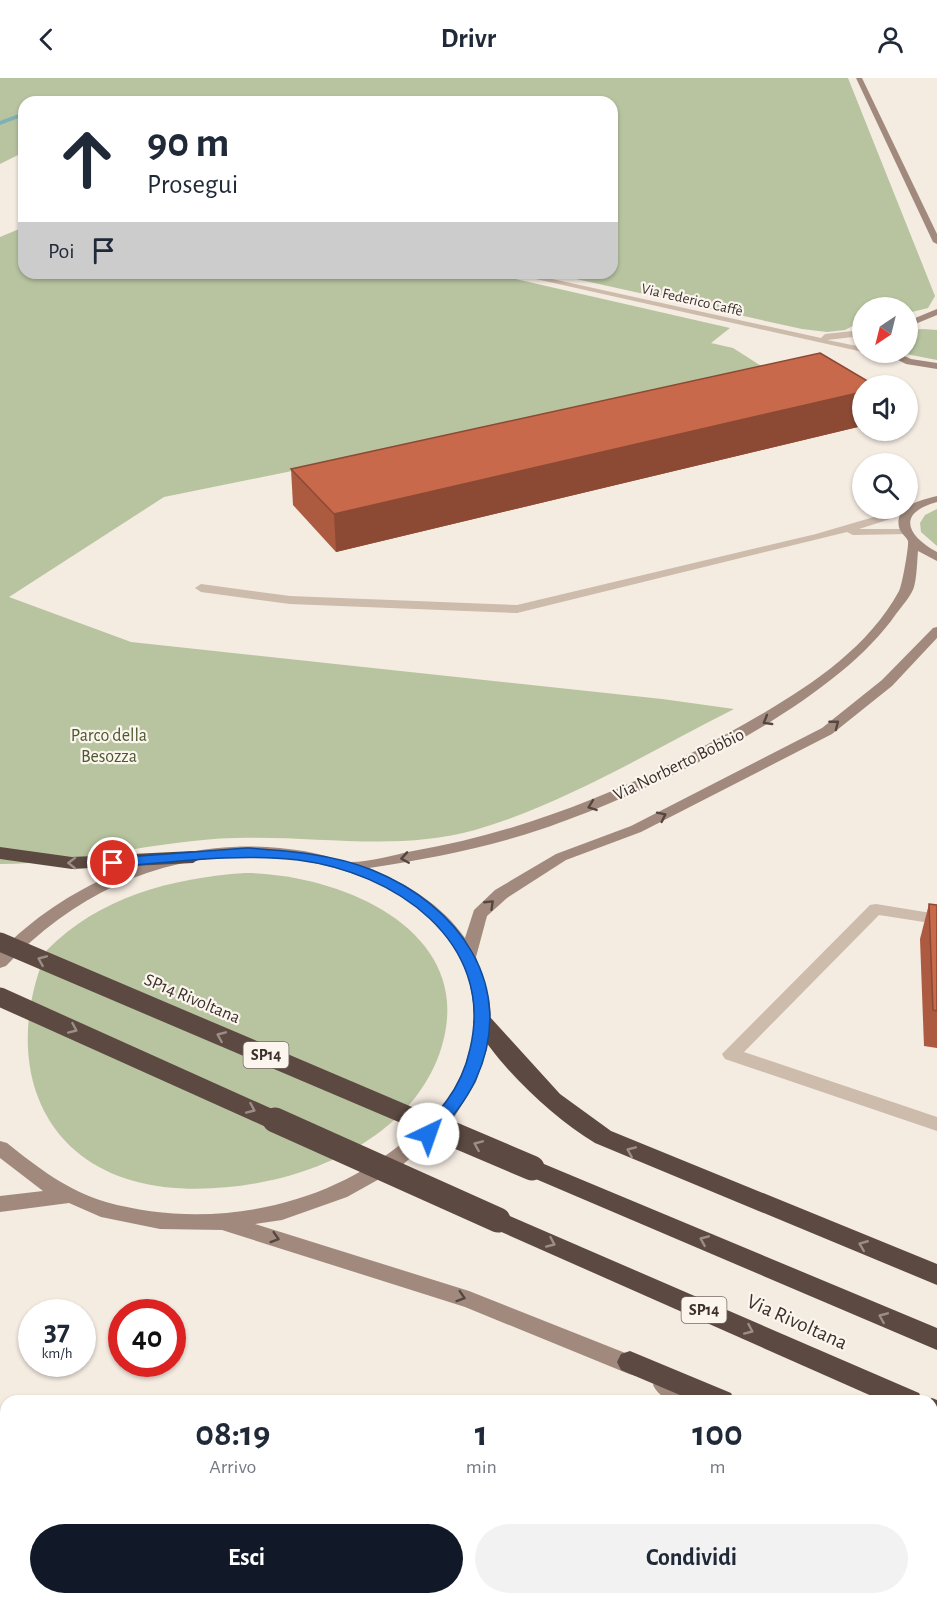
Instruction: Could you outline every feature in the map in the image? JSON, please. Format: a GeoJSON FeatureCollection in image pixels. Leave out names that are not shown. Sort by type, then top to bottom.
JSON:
{"type":"FeatureCollection","features":[{"type":"Feature","properties":{"kind":"highway"},"geometry":{"type":"LineString","coordinates":[[0,853],[42,861],[77,864],[193,857]]}},
{"type":"Feature","properties":{"kind":"highway","name":"SP14 Rivoltana"},"geometry":{"type":"LineString","coordinates":[[0,942],[532,1168]]}},
{"type":"Feature","properties":{"kind":"highway","name":"Via Rivoltana"},"geometry":{"type":"LineString","coordinates":[[0,997],[896,1395]]}},
{"type":"Feature","properties":{"kind":"highway"},"geometry":{"type":"LineString","coordinates":[[483,1022],[548,1098],[595,1133],[635,1152],[937,1275]]}},
{"type":"Feature","properties":{"kind":"highway","name":"Via Rivoltana"},"geometry":{"type":"LineString","coordinates":[[532,1168],[937,1339]]}},
{"type":"Feature","properties":{"kind":"highway"},"geometry":{"type":"LineString","coordinates":[[630,1362],[708,1395]]}},
{"type":"Feature","properties":{"kind":"street"},"geometry":{"type":"LineString","coordinates":[[859,78],[937,242]]}},
{"type":"Feature","properties":{"kind":"street","name":"Via Federico Caffè"},"geometry":{"type":"LineString","coordinates":[[539,279],[760,329]]}},
{"type":"Feature","properties":{"kind":"street"},"geometry":{"type":"LineString","coordinates":[[918,320],[937,312]]}},
{"type":"Feature","properties":{"kind":"street"},"geometry":{"type":"LineString","coordinates":[[918,324],[937,325]]}},
{"type":"Feature","properties":{"kind":"street"},"geometry":{"type":"LineString","coordinates":[[760,329],[825,337],[852,334]]}},
{"type":"Feature","properties":{"kind":"street"},"geometry":{"type":"LineString","coordinates":[[760,329],[852,348]]}},
{"type":"Feature","properties":{"kind":"street"},"geometry":{"type":"LineString","coordinates":[[911,363],[937,375]]}},
{"type":"Feature","properties":{"kind":"street"},"geometry":{"type":"LineString","coordinates":[[916,363],[937,366]]}},
{"type":"Feature","properties":{"kind":"street"},"geometry":{"type":"LineString","coordinates":[[918,506],[935,498]]}},
{"type":"Feature","properties":{"kind":"street"},"geometry":{"type":"LineString","coordinates":[[201,588],[290,600],[517,609],[838,532],[879,519]]}},
{"type":"Feature","properties":{"kind":"street","name":"Via Norberto Bobbio"},"geometry":{"type":"LineString","coordinates":[[350,867],[449,851],[538,826],[617,796],[702,756],[764,723],[831,682],[879,641],[909,599],[916,583],[919,567],[903,519]]}},
{"type":"Feature","properties":{"kind":"street"},"geometry":{"type":"LineString","coordinates":[[838,532],[908,538],[937,557]]}},
{"type":"Feature","properties":{"kind":"street","name":"Via Norberto Bobbio"},"geometry":{"type":"LineString","coordinates":[[468,957],[480,914],[501,894],[561,858],[636,829],[774,760],[826,731],[887,683],[937,631]]}},
{"type":"Feature","properties":{"kind":"street","name":"Via Norberto Bobbio"},"geometry":{"type":"LineString","coordinates":[[0,962],[32,928],[82,895],[140,870],[193,857],[265,852],[300,856],[350,867],[394,886],[421,902],[448,927],[468,957],[478,981],[483,1022],[474,1065],[456,1100],[428,1134],[399,1158],[366,1179],[327,1197],[263,1215],[219,1221],[178,1221],[119,1214],[66,1196],[23,1170],[0,1148]]}},
{"type":"Feature","properties":{"kind":"street"},"geometry":{"type":"LineString","coordinates":[[937,919],[876,909],[731,1054],[937,1124]]}},
{"type":"Feature","properties":{"kind":"street","name":"Via Norberto Bobbio"},"geometry":{"type":"LineString","coordinates":[[0,1204],[66,1196]]}},
{"type":"Feature","properties":{"kind":"street"},"geometry":{"type":"LineString","coordinates":[[219,1221],[469,1300],[630,1362],[680,1395]]}},
{"type":"Feature","properties":{"kind":"green space"},"geometry":{"type":"Polygon","coordinates":[[[0,78],[848,78],[935,296],[928,308],[918,310],[918,297],[852,297],[852,326],[845,330],[827,332],[802,329],[576,279],[618,279],[618,96],[18,96],[18,155],[0,164],[0,78]]]}},
{"type":"Feature","properties":{"kind":"green space","name":"Parco della Besozza"},"geometry":{"type":"Polygon","coordinates":[[[18,230],[18,279],[515,279],[730,328],[711,343],[733,348],[772,373],[164,497],[9,597],[131,642],[662,699],[734,709],[607,776],[541,806],[475,830],[446,837],[386,841],[235,838],[176,843],[59,860],[0,864],[0,237],[18,230]]]}},
{"type":"Feature","properties":{"kind":"green space"},"geometry":{"type":"Polygon","coordinates":[[[918,329],[937,330],[937,360],[918,356],[918,329]]]}},
{"type":"Feature","properties":{"kind":"green space"},"geometry":{"type":"Polygon","coordinates":[[[937,509],[937,546],[921,532],[920,523],[925,515],[937,509]]]}},
{"type":"Feature","properties":{"kind":"green space"},"geometry":{"type":"Polygon","coordinates":[[[245,873],[284,876],[324,885],[362,899],[397,920],[424,946],[442,978],[447,1016],[437,1060],[418,1094],[391,1123],[359,1146],[322,1164],[282,1177],[242,1186],[202,1189],[164,1187],[121,1177],[86,1159],[60,1135],[41,1104],[30,1070],[28,1032],[33,991],[47,950],[90,916],[138,894],[191,880],[245,873]]]}},
{"type":"Feature","properties":{"kind":"building"},"geometry":{"type":"Polygon","coordinates":[[[820,353],[857,375],[852,375],[852,394],[334,514],[291,469],[820,353]]]}},
{"type":"Feature","properties":{"kind":"building"},"geometry":{"type":"Polygon","coordinates":[[[929,904],[937,905],[937,1011],[933,1010],[929,904]]]}},
{"type":"Feature","properties":{"kind":"waterway"},"geometry":{"type":"LineString","coordinates":[[0,123],[18,116]]}},
{"type":"Feature","properties":{"kind":"route"},"geometry":{"type":"LineString","coordinates":[[113,863],[247,852],[300,856],[334,862],[366,872],[421,902],[443,922],[461,944],[474,969],[483,1008],[481,1036],[468,1079],[451,1107],[428,1134]]}}]}
